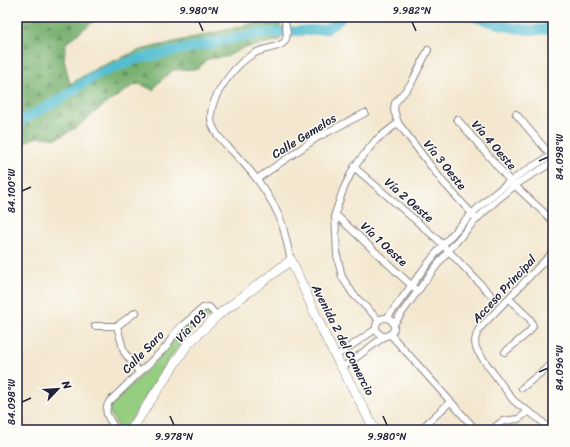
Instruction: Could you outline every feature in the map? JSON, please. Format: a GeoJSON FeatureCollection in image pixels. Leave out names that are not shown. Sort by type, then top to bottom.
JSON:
{"type":"FeatureCollection","features":[{"type":"Feature","properties":{"kind":"main road","name":"Vía 103"},"geometry":{"type":"LineString","coordinates":[[131,430],[187,345],[216,316],[291,260]]}},
{"type":"Feature","properties":{"kind":"main road","name":"Avenida 2 del Comercio"},"geometry":{"type":"LineString","coordinates":[[291,260],[314,312],[375,430]]}},
{"type":"Feature","properties":{"kind":"street"},"geometry":{"type":"LineString","coordinates":[[284,17],[287,37],[285,42],[280,46],[265,48],[254,53],[242,62],[224,83],[212,108],[210,116],[216,132],[257,179],[269,198],[279,217],[291,260]]}},
{"type":"Feature","properties":{"kind":"street"},"geometry":{"type":"LineString","coordinates":[[378,320],[353,294],[342,277],[337,255],[334,226],[335,214],[343,190],[354,167],[376,140],[398,124],[394,110],[395,103],[411,84],[428,50]]}},
{"type":"Feature","properties":{"kind":"street","name":"Calle Gemelos"},"geometry":{"type":"LineString","coordinates":[[257,179],[318,137],[364,113]]}},
{"type":"Feature","properties":{"kind":"street"},"geometry":{"type":"LineString","coordinates":[[378,320],[387,318],[442,245],[472,213],[553,156],[516,114]]}},
{"type":"Feature","properties":{"kind":"street","name":"Vía 4 Oeste"},"geometry":{"type":"LineString","coordinates":[[457,119],[513,183],[553,222]]}},
{"type":"Feature","properties":{"kind":"street","name":"Vía 3 Oeste"},"geometry":{"type":"LineString","coordinates":[[398,124],[443,182],[477,218]]}},
{"type":"Feature","properties":{"kind":"street"},"geometry":{"type":"LineString","coordinates":[[342,368],[394,330],[394,324],[418,291],[448,251],[477,218],[513,183],[553,162]]}},
{"type":"Feature","properties":{"kind":"street","name":"Vía 2 Oeste"},"geometry":{"type":"LineString","coordinates":[[354,167],[442,245],[490,294]]}},
{"type":"Feature","properties":{"kind":"street","name":"Vía 1 Oeste"},"geometry":{"type":"LineString","coordinates":[[335,214],[418,291]]}},
{"type":"Feature","properties":{"kind":"street","name":"Acceso Principal"},"geometry":{"type":"LineString","coordinates":[[528,412],[513,400],[478,352],[474,341],[480,329],[553,252]]}},
{"type":"Feature","properties":{"kind":"street"},"geometry":{"type":"LineString","coordinates":[[505,352],[529,332],[533,326],[530,319],[509,299]]}},
{"type":"Feature","properties":{"kind":"street","name":"Calle Saro"},"geometry":{"type":"LineString","coordinates":[[116,430],[106,414],[106,407],[109,402],[166,347],[177,330],[203,308],[206,306],[208,307],[216,316]]}},
{"type":"Feature","properties":{"kind":"street"},"geometry":{"type":"LineString","coordinates":[[95,326],[117,326],[136,312]]}},
{"type":"Feature","properties":{"kind":"street"},"geometry":{"type":"LineString","coordinates":[[387,318],[394,324]]}},
{"type":"Feature","properties":{"kind":"street"},"geometry":{"type":"LineString","coordinates":[[336,356],[376,329],[378,320]]}},
{"type":"Feature","properties":{"kind":"street"},"geometry":{"type":"LineString","coordinates":[[117,326],[124,352],[139,372]]}},
{"type":"Feature","properties":{"kind":"street"},"geometry":{"type":"LineString","coordinates":[[376,329],[380,334],[388,335],[407,353],[476,430]]}},
{"type":"Feature","properties":{"kind":"street"},"geometry":{"type":"LineString","coordinates":[[522,388],[553,363]]}},
{"type":"Feature","properties":{"kind":"street"},"geometry":{"type":"LineString","coordinates":[[420,430],[450,402]]}},
{"type":"Feature","properties":{"kind":"street"},"geometry":{"type":"LineString","coordinates":[[491,430],[503,421],[518,420],[528,412],[538,418],[549,430]]}},
{"type":"Feature","properties":{"kind":"green space"},"geometry":{"type":"Polygon","coordinates":[[[17,17],[99,17],[66,43],[64,60],[70,84],[97,68],[140,50],[255,23],[274,17],[280,17],[280,40],[243,48],[226,57],[207,59],[198,69],[173,70],[157,84],[153,90],[140,84],[134,85],[104,105],[77,127],[56,139],[44,137],[35,138],[27,141],[17,148],[17,17]]]}},
{"type":"Feature","properties":{"kind":"green space"},"geometry":{"type":"Polygon","coordinates":[[[206,309],[211,315],[186,335],[162,370],[125,430],[120,430],[110,413],[113,403],[169,348],[183,328],[206,309]]]}},
{"type":"Feature","properties":{"kind":"waterway"},"geometry":{"type":"LineString","coordinates":[[17,123],[59,100],[96,75],[137,59],[255,34],[327,29],[340,19],[340,17]]}},
{"type":"Feature","properties":{"kind":"waterway"},"geometry":{"type":"LineString","coordinates":[[475,17],[514,28],[533,30],[553,28]]}}]}
